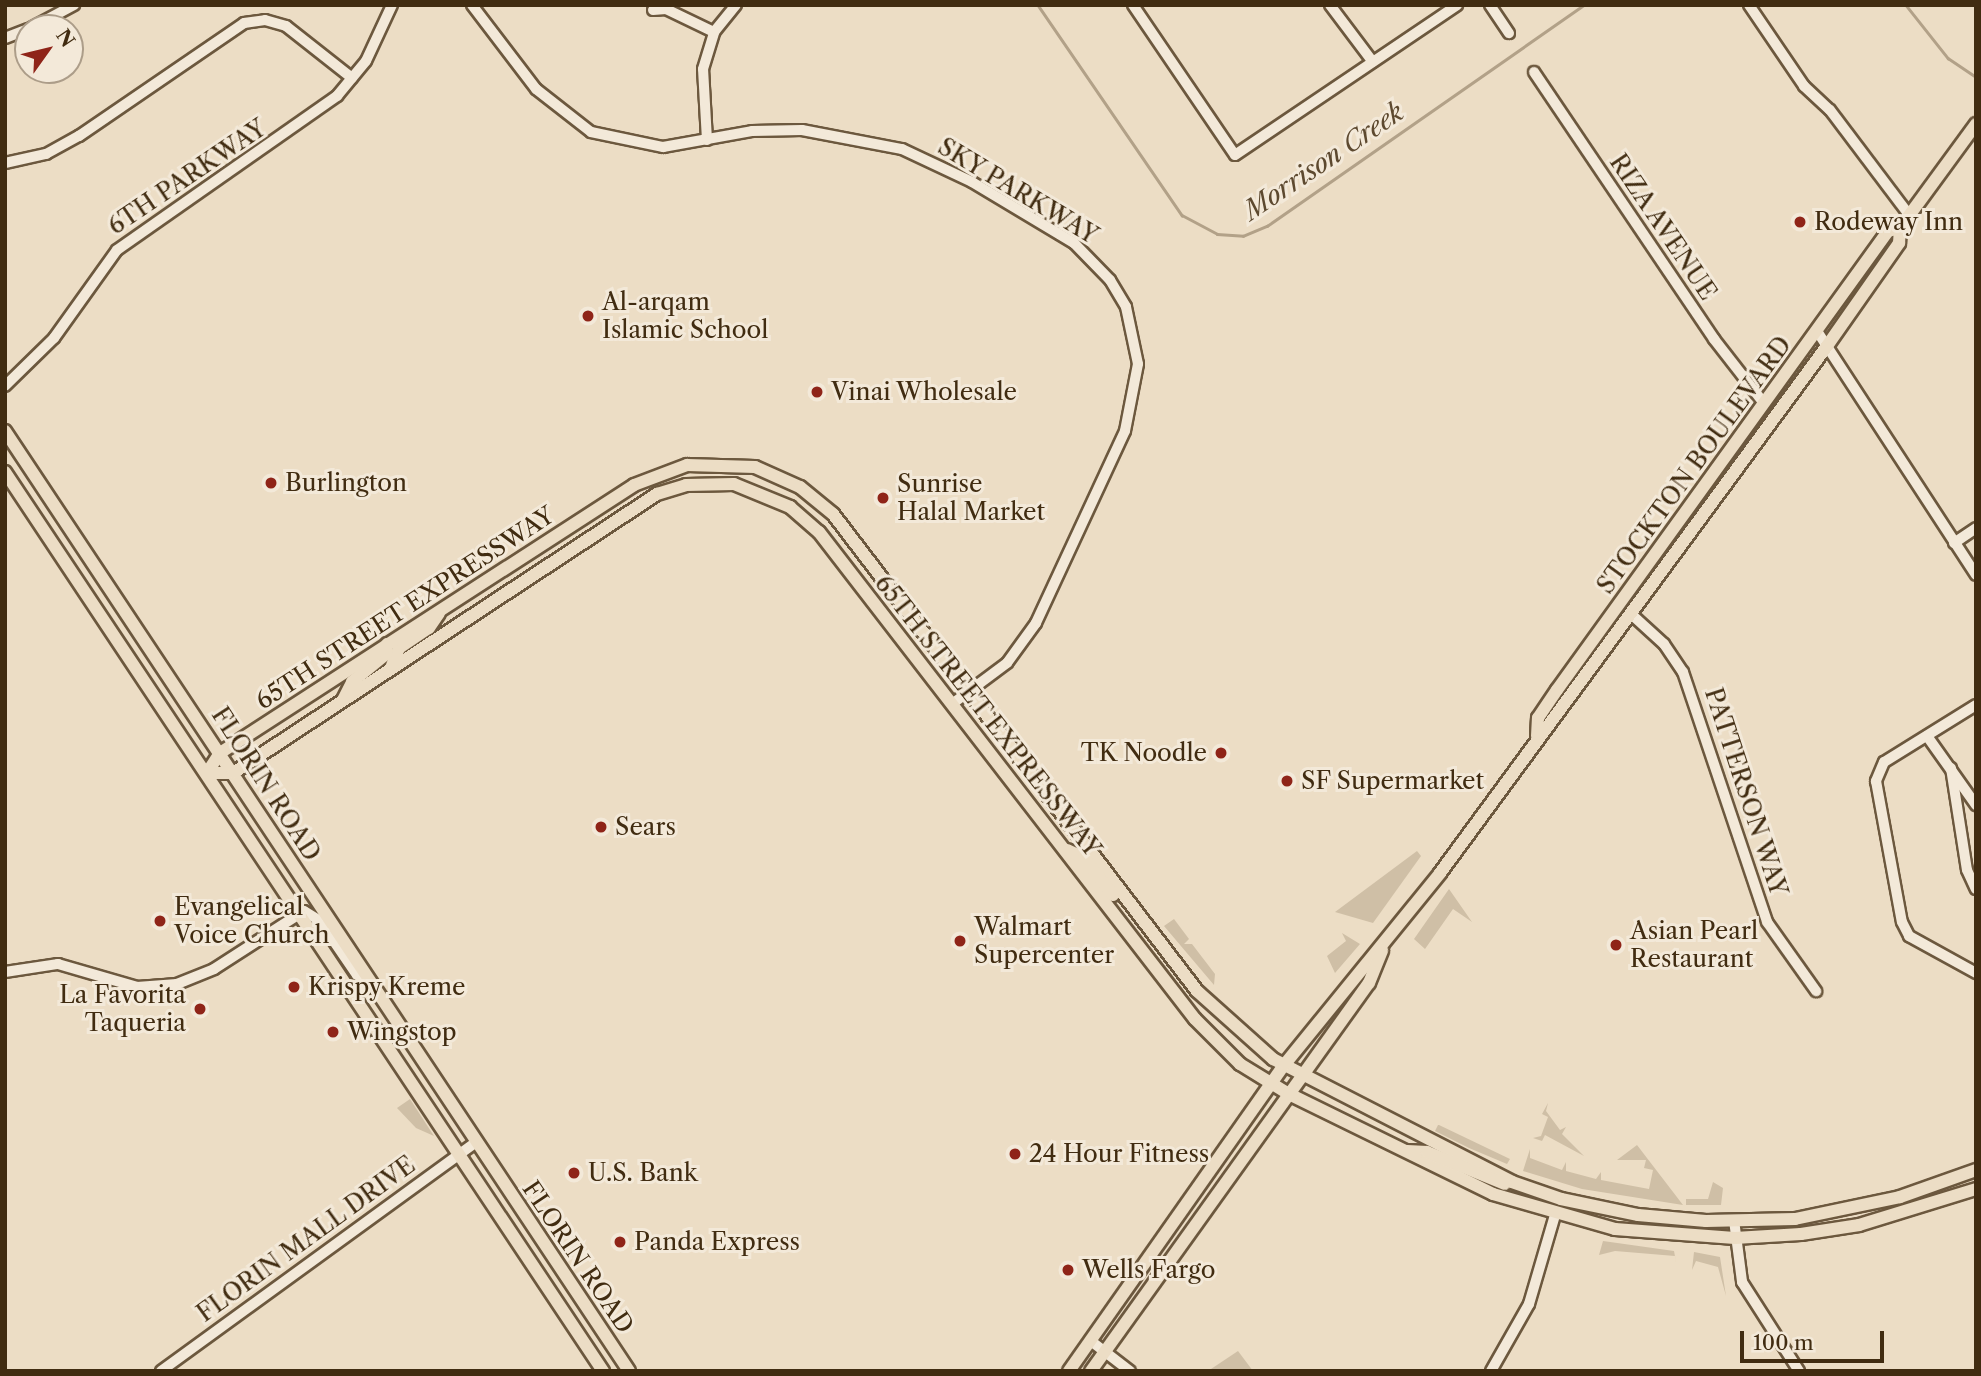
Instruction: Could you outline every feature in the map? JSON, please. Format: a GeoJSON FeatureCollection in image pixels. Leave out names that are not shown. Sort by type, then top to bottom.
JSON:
{"type":"FeatureCollection","features":[{"type":"Feature","properties":{"kind":"main road","name":"STOCKTON BOULEVARD"},"geometry":{"type":"LineString","coordinates":[[1537,736],[1538,718],[1763,402],[1818,331],[1888,231],[1899,228],[1975,122]]}},
{"type":"Feature","properties":{"kind":"main road","name":"STOCKTON BOULEVARD"},"geometry":{"type":"LineString","coordinates":[[1069,1371],[1274,1085],[1285,1064],[1355,973],[1385,945],[1537,736],[1550,727],[1630,613],[1827,346],[1899,243],[1899,228]]}},
{"type":"Feature","properties":{"kind":"main road"},"geometry":{"type":"LineString","coordinates":[[1763,402],[1778,411]]}},
{"type":"Feature","properties":{"kind":"main road","name":"FLORIN ROAD"},"geometry":{"type":"LineString","coordinates":[[5,431],[629,1371]]}},
{"type":"Feature","properties":{"kind":"main road","name":"65TH STREET EXPRESSWAY"},"geometry":{"type":"LineString","coordinates":[[207,774],[220,753],[542,544],[664,471],[715,462],[766,470],[806,491],[833,514],[1177,965],[1244,1038],[1303,1076],[1511,1182],[1626,1213],[1734,1220],[1795,1219],[1857,1208],[1976,1170]]}},
{"type":"Feature","properties":{"kind":"main road","name":"FLORIN ROAD"},"geometry":{"type":"LineString","coordinates":[[5,472],[603,1371]]}},
{"type":"Feature","properties":{"kind":"main road","name":"65TH STREET EXPRESSWAY"},"geometry":{"type":"LineString","coordinates":[[233,773],[657,494],[697,484],[734,484],[790,507],[819,532],[1212,1038],[1289,1094],[1400,1151],[1555,1216],[1644,1233],[1735,1238],[1859,1225],[1976,1189]]}},
{"type":"Feature","properties":{"kind":"main road"},"geometry":{"type":"LineString","coordinates":[[1630,613],[1632,600],[1668,551],[1667,538]]}},
{"type":"Feature","properties":{"kind":"main road"},"geometry":{"type":"LineString","coordinates":[[525,580],[542,544]]}},
{"type":"Feature","properties":{"kind":"main road"},"geometry":{"type":"LineString","coordinates":[[502,595],[515,562]]}},
{"type":"Feature","properties":{"kind":"main road"},"geometry":{"type":"LineString","coordinates":[[391,668],[399,648],[429,628],[441,610]]}},
{"type":"Feature","properties":{"kind":"main road"},"geometry":{"type":"LineString","coordinates":[[342,701],[352,681],[386,654],[387,645]]}},
{"type":"Feature","properties":{"kind":"main road"},"geometry":{"type":"LineString","coordinates":[[207,774],[233,773]]}},
{"type":"Feature","properties":{"kind":"main road"},"geometry":{"type":"LineString","coordinates":[[1064,849],[1084,858],[1113,895],[1122,894]]}},
{"type":"Feature","properties":{"kind":"main road"},"geometry":{"type":"LineString","coordinates":[[1116,916],[1124,911],[1130,914],[1159,952],[1177,965]]}},
{"type":"Feature","properties":{"kind":"main road","name":"STOCKTON BOULEVARD"},"geometry":{"type":"LineString","coordinates":[[1091,1371],[1369,983],[1385,945]]}},
{"type":"Feature","properties":{"kind":"main road"},"geometry":{"type":"LineString","coordinates":[[1400,1151],[1427,1152],[1487,1180],[1511,1182]]}},
{"type":"Feature","properties":{"kind":"main road"},"geometry":{"type":"LineString","coordinates":[[1555,1216],[1564,1208],[1608,1216],[1626,1213]]}},
{"type":"Feature","properties":{"kind":"street"},"geometry":{"type":"LineString","coordinates":[[57,14],[74,5]]}},
{"type":"Feature","properties":{"kind":"street","name":"6TH PARKWAY"},"geometry":{"type":"LineString","coordinates":[[5,386],[54,338],[117,250],[301,124],[352,78],[392,5]]}},
{"type":"Feature","properties":{"kind":"street"},"geometry":{"type":"LineString","coordinates":[[707,140],[701,80],[714,32],[736,5]]}},
{"type":"Feature","properties":{"kind":"street"},"geometry":{"type":"LineString","coordinates":[[1133,5],[1235,155],[1457,5]]}},
{"type":"Feature","properties":{"kind":"street"},"geometry":{"type":"LineString","coordinates":[[1330,5],[1373,61]]}},
{"type":"Feature","properties":{"kind":"street"},"geometry":{"type":"LineString","coordinates":[[1490,5],[1509,33]]}},
{"type":"Feature","properties":{"kind":"street"},"geometry":{"type":"LineString","coordinates":[[1749,5],[1804,86],[1830,110],[1909,215]]}},
{"type":"Feature","properties":{"kind":"street","name":"SKY PARKWAY"},"geometry":{"type":"LineString","coordinates":[[479,7],[536,89],[591,132],[636,145],[707,140],[752,131],[802,130],[854,137],[925,158],[1073,243],[1097,263],[1126,307],[1138,374],[1125,431],[1036,623],[1007,663],[952,704]]}},
{"type":"Feature","properties":{"kind":"street"},"geometry":{"type":"LineString","coordinates":[[653,10],[666,9],[714,32]]}},
{"type":"Feature","properties":{"kind":"street"},"geometry":{"type":"LineString","coordinates":[[5,163],[46,154],[79,136],[244,23],[265,20],[286,26],[352,78]]}},
{"type":"Feature","properties":{"kind":"street","name":"RIZA AVENUE"},"geometry":{"type":"LineString","coordinates":[[1534,72],[1714,339],[1763,402]]}},
{"type":"Feature","properties":{"kind":"street"},"geometry":{"type":"LineString","coordinates":[[1818,331],[1976,575]]}},
{"type":"Feature","properties":{"kind":"street"},"geometry":{"type":"LineString","coordinates":[[1954,543],[1976,528]]}},
{"type":"Feature","properties":{"kind":"street","name":"PATTERSON WAY"},"geometry":{"type":"LineString","coordinates":[[1630,613],[1664,644],[1683,673],[1767,922],[1816,991]]}},
{"type":"Feature","properties":{"kind":"street"},"geometry":{"type":"LineString","coordinates":[[1976,705],[1877,770],[1902,922],[1909,936],[1976,973]]}},
{"type":"Feature","properties":{"kind":"street"},"geometry":{"type":"LineString","coordinates":[[1927,736],[1976,804]]}},
{"type":"Feature","properties":{"kind":"street"},"geometry":{"type":"LineString","coordinates":[[1951,768],[1966,870],[1976,889]]}},
{"type":"Feature","properties":{"kind":"street"},"geometry":{"type":"LineString","coordinates":[[5,972],[58,964],[137,987],[177,985],[214,969],[298,913],[314,914],[357,975],[369,979]]}},
{"type":"Feature","properties":{"kind":"street","name":"FLORIN MALL DRIVE"},"geometry":{"type":"LineString","coordinates":[[161,1371],[476,1142]]}},
{"type":"Feature","properties":{"kind":"street"},"geometry":{"type":"LineString","coordinates":[[1491,1371],[1529,1304],[1555,1216]]}},
{"type":"Feature","properties":{"kind":"street"},"geometry":{"type":"LineString","coordinates":[[1734,1220],[1742,1282],[1799,1371]]}},
{"type":"Feature","properties":{"kind":"street"},"geometry":{"type":"LineString","coordinates":[[1091,1341],[1130,1371]]}},
{"type":"Feature","properties":{"kind":"shaded area"},"geometry":{"type":"Polygon","coordinates":[[[1417,851],[1421,856],[1373,923],[1335,912],[1417,851]]]}},
{"type":"Feature","properties":{"kind":"shaded area"},"geometry":{"type":"Polygon","coordinates":[[[1449,889],[1472,922],[1453,909],[1425,949],[1414,939],[1449,889]]]}},
{"type":"Feature","properties":{"kind":"shaded area"},"geometry":{"type":"Polygon","coordinates":[[[1174,919],[1189,939],[1184,944],[1192,944],[1215,974],[1214,985],[1164,926],[1174,919]]]}},
{"type":"Feature","properties":{"kind":"shaded area"},"geometry":{"type":"Polygon","coordinates":[[[1342,933],[1360,944],[1335,973],[1327,956],[1346,941],[1342,933]]]}},
{"type":"Feature","properties":{"kind":"shaded area"},"geometry":{"type":"Polygon","coordinates":[[[410,1099],[434,1136],[416,1128],[397,1108],[410,1099]]]}},
{"type":"Feature","properties":{"kind":"shaded area"},"geometry":{"type":"Polygon","coordinates":[[[1548,1103],[1546,1111],[1560,1130],[1566,1127],[1562,1134],[1584,1156],[1545,1135],[1542,1141],[1533,1138],[1541,1136],[1548,1117],[1542,1114],[1548,1103]]]}},
{"type":"Feature","properties":{"kind":"shaded area"},"geometry":{"type":"Polygon","coordinates":[[[1438,1125],[1510,1159],[1507,1164],[1469,1148],[1435,1131],[1438,1125]]]}},
{"type":"Feature","properties":{"kind":"shaded area"},"geometry":{"type":"Polygon","coordinates":[[[1637,1145],[1683,1205],[1582,1189],[1523,1171],[1530,1149],[1530,1158],[1562,1170],[1566,1162],[1566,1171],[1596,1179],[1601,1172],[1601,1180],[1649,1189],[1653,1170],[1644,1168],[1646,1160],[1617,1160],[1637,1145]]]}},
{"type":"Feature","properties":{"kind":"shaded area"},"geometry":{"type":"Polygon","coordinates":[[[1713,1182],[1723,1188],[1721,1205],[1686,1205],[1686,1199],[1708,1199],[1713,1182]]]}},
{"type":"Feature","properties":{"kind":"shaded area"},"geometry":{"type":"Polygon","coordinates":[[[1603,1241],[1674,1251],[1675,1256],[1615,1251],[1599,1255],[1603,1241]]]}},
{"type":"Feature","properties":{"kind":"shaded area"},"geometry":{"type":"Polygon","coordinates":[[[1694,1252],[1720,1257],[1726,1296],[1718,1267],[1696,1261],[1692,1270],[1694,1252]]]}},
{"type":"Feature","properties":{"kind":"shaded area"},"geometry":{"type":"Polygon","coordinates":[[[1238,1351],[1253,1371],[1208,1371],[1238,1351]]]}},
{"type":"Feature","properties":{"kind":"waterway","name":"Morrison Creek"},"geometry":{"type":"LineString","coordinates":[[1038,5],[1182,215],[1217,234],[1243,236],[1267,226],[1584,5]]}},
{"type":"Feature","properties":{"kind":"waterway","name":"Morrison Creek"},"geometry":{"type":"LineString","coordinates":[[1906,5],[1948,58],[1976,77]]}},
{"type":"Feature","properties":{"kind":"place","name":"Rodeway Inn"},"geometry":{"type":"Point","coordinates":[1800,222]}},
{"type":"Feature","properties":{"kind":"place","name":"Al-arqam Islamic School"},"geometry":{"type":"Point","coordinates":[588,316]}},
{"type":"Feature","properties":{"kind":"place","name":"Vinai Wholesale"},"geometry":{"type":"Point","coordinates":[817,392]}},
{"type":"Feature","properties":{"kind":"place","name":"Burlington"},"geometry":{"type":"Point","coordinates":[271,483]}},
{"type":"Feature","properties":{"kind":"place","name":"Sunrise Halal Market"},"geometry":{"type":"Point","coordinates":[883,498]}},
{"type":"Feature","properties":{"kind":"place","name":"TK Noodle"},"geometry":{"type":"Point","coordinates":[1221,753]}},
{"type":"Feature","properties":{"kind":"place","name":"SF Supermarket"},"geometry":{"type":"Point","coordinates":[1287,781]}},
{"type":"Feature","properties":{"kind":"place","name":"Sears"},"geometry":{"type":"Point","coordinates":[601,827]}},
{"type":"Feature","properties":{"kind":"place","name":"Evangelical Voice Church"},"geometry":{"type":"Point","coordinates":[160,921]}},
{"type":"Feature","properties":{"kind":"place","name":"Walmart Supercenter"},"geometry":{"type":"Point","coordinates":[960,941]}},
{"type":"Feature","properties":{"kind":"place","name":"Asian Pearl Restaurant"},"geometry":{"type":"Point","coordinates":[1616,945]}},
{"type":"Feature","properties":{"kind":"place","name":"Krispy Kreme"},"geometry":{"type":"Point","coordinates":[294,987]}},
{"type":"Feature","properties":{"kind":"place","name":"La Favorita Taqueria"},"geometry":{"type":"Point","coordinates":[200,1009]}},
{"type":"Feature","properties":{"kind":"place","name":"Wingstop"},"geometry":{"type":"Point","coordinates":[333,1032]}},
{"type":"Feature","properties":{"kind":"place","name":"24 Hour Fitness"},"geometry":{"type":"Point","coordinates":[1015,1154]}},
{"type":"Feature","properties":{"kind":"place","name":"U.S. Bank"},"geometry":{"type":"Point","coordinates":[574,1173]}},
{"type":"Feature","properties":{"kind":"place","name":"Panda Express"},"geometry":{"type":"Point","coordinates":[620,1242]}},
{"type":"Feature","properties":{"kind":"place","name":"Wells Fargo"},"geometry":{"type":"Point","coordinates":[1068,1270]}}]}
